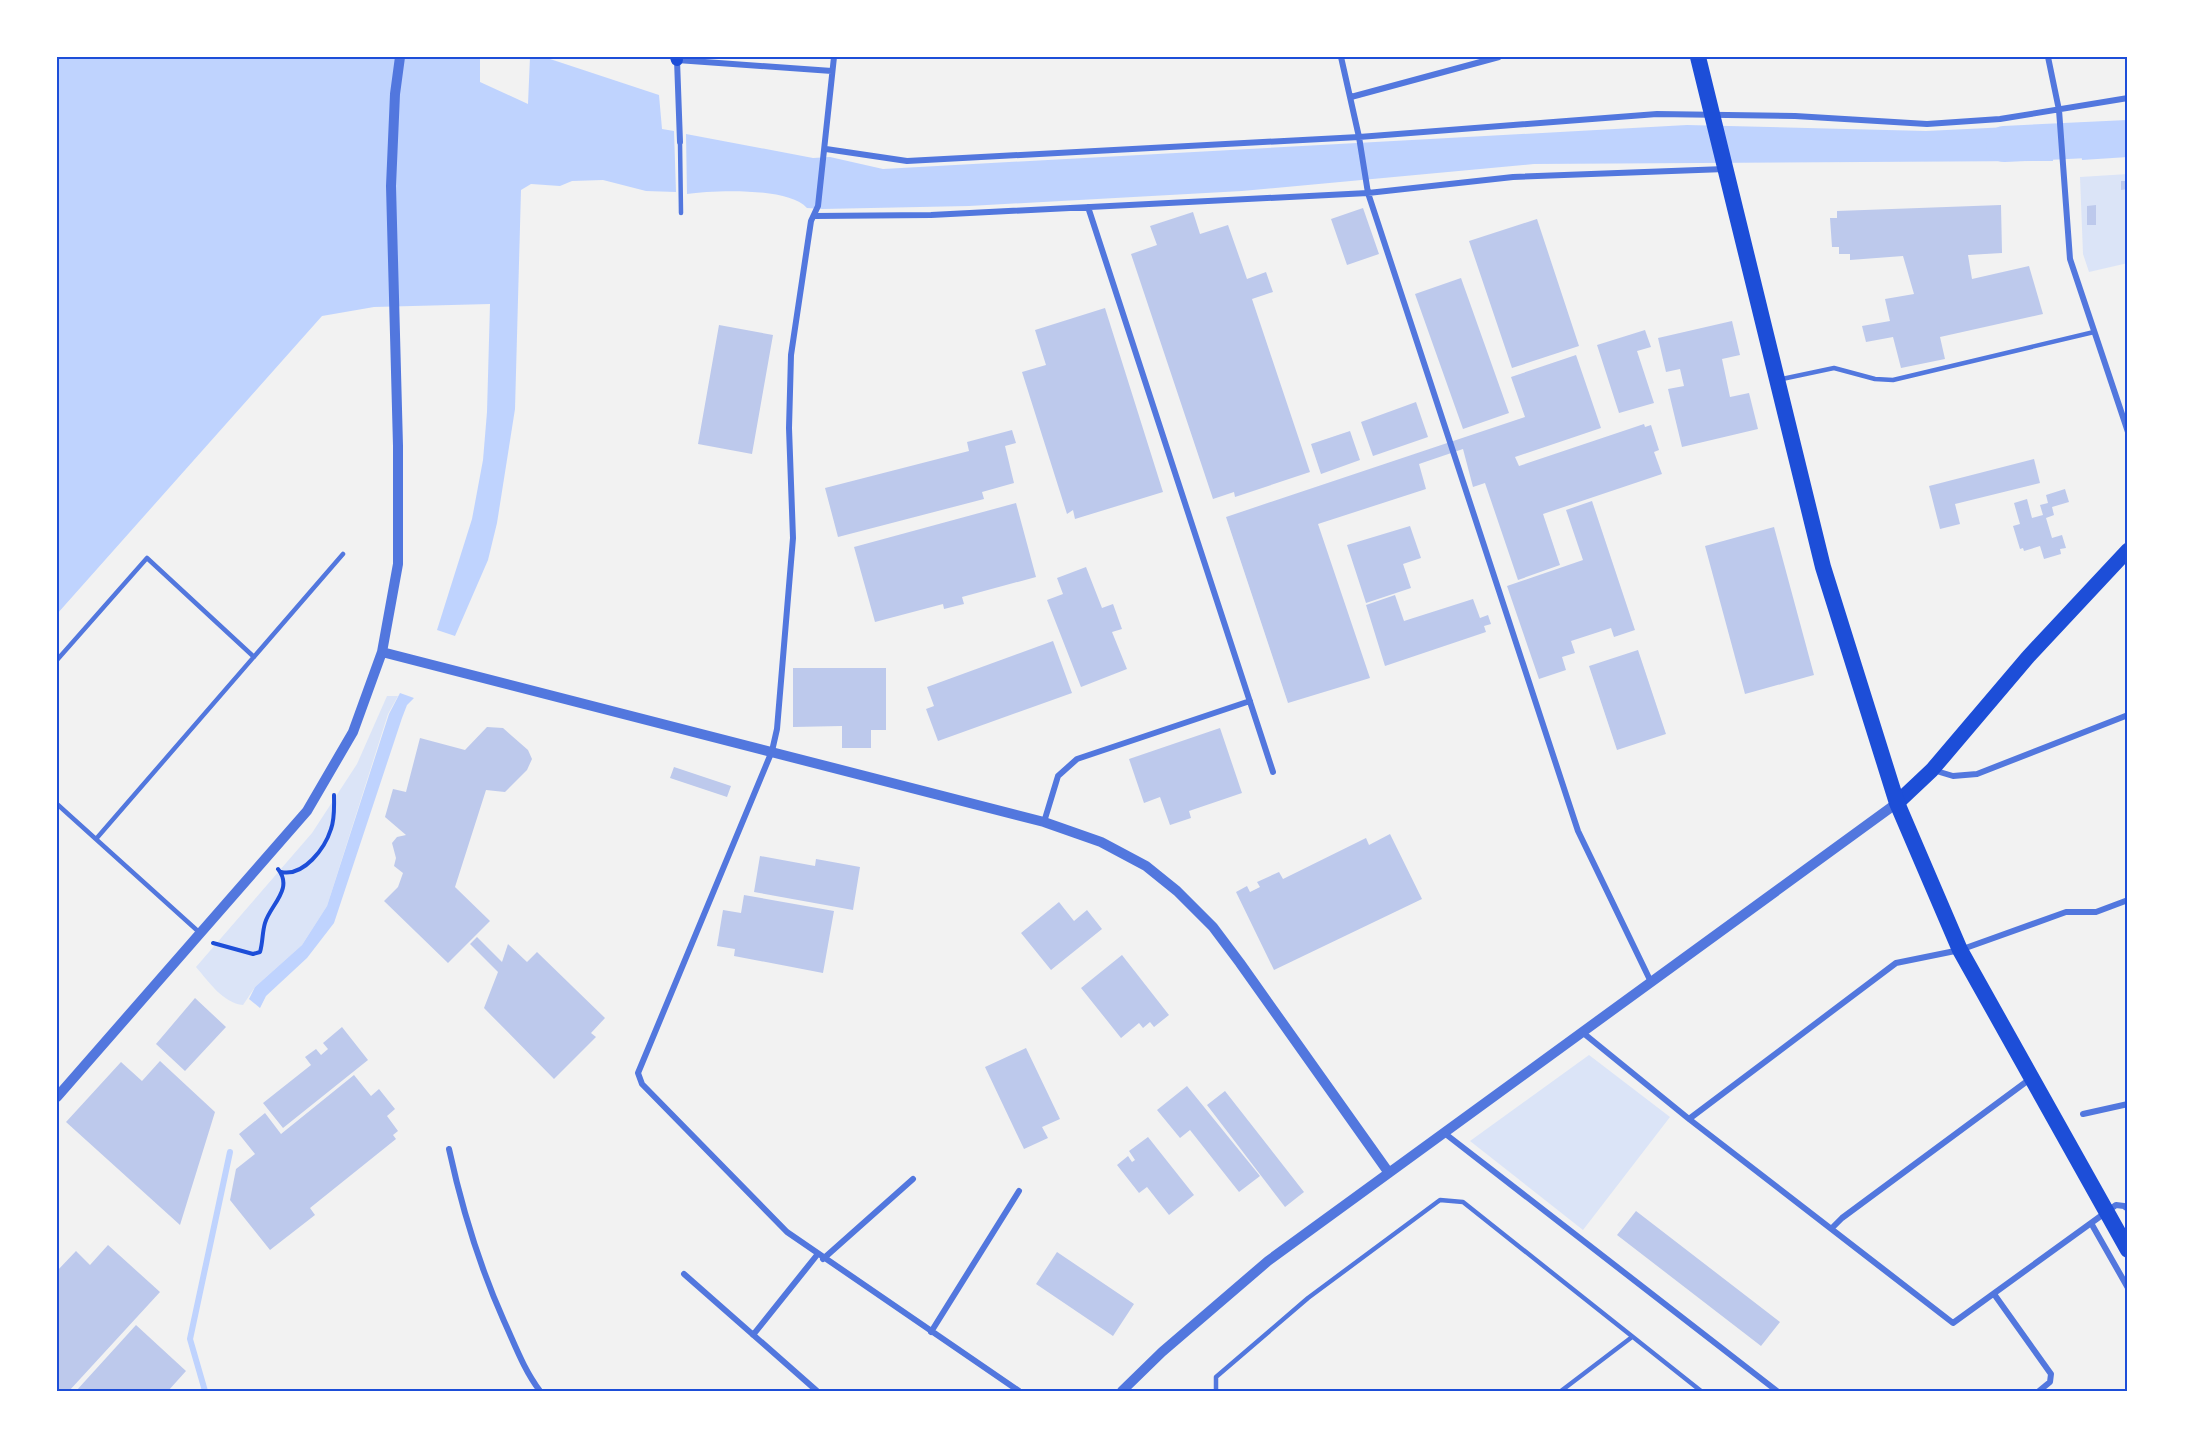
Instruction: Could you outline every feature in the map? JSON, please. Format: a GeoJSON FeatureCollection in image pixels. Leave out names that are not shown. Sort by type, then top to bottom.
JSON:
{"type":"FeatureCollection","features":[{"type":"Feature","properties":{"kind":"highway"},"geometry":{"type":"LineString","coordinates":[[1698,57],[1823,567],[1897,803],[1960,950],[2128,1250]]}},
{"type":"Feature","properties":{"kind":"main road"},"geometry":{"type":"LineString","coordinates":[[1897,803],[1932,770],[2028,657],[2128,550]]}},
{"type":"Feature","properties":{"kind":"street"},"geometry":{"type":"LineString","coordinates":[[57,1097],[307,811],[354,732],[382,652],[398,564],[391,186],[395,94],[400,57]]}},
{"type":"Feature","properties":{"kind":"street"},"geometry":{"type":"LineString","coordinates":[[834,57],[825,124],[826,152],[818,206],[811,221],[791,355],[789,428],[793,538],[777,729],[772,751],[638,1072],[642,1084],[787,1232],[820,1257],[1019,1391]]}},
{"type":"Feature","properties":{"kind":"street"},"geometry":{"type":"LineString","coordinates":[[1341,57],[1360,139],[1367,190],[1578,831],[1651,982]]}},
{"type":"Feature","properties":{"kind":"street"},"geometry":{"type":"LineString","coordinates":[[1351,97],[1499,57]]}},
{"type":"Feature","properties":{"kind":"street"},"geometry":{"type":"LineString","coordinates":[[2048,57],[2059,110],[2070,259],[2128,432]]}},
{"type":"Feature","properties":{"kind":"street"},"geometry":{"type":"LineString","coordinates":[[680,142],[676,58],[832,70]]}},
{"type":"Feature","properties":{"kind":"street"},"geometry":{"type":"LineString","coordinates":[[826,152],[907,161],[1360,139],[1657,114],[1927,124],[2000,119],[2128,99]]}},
{"type":"Feature","properties":{"kind":"street"},"geometry":{"type":"LineString","coordinates":[[815,216],[931,215],[1088,207],[1367,190],[1513,177],[1725,167]]}},
{"type":"Feature","properties":{"kind":"street"},"geometry":{"type":"LineString","coordinates":[[1088,207],[1273,772]]}},
{"type":"Feature","properties":{"kind":"street"},"geometry":{"type":"LineString","coordinates":[[382,652],[1044,822],[1101,842],[1146,866],[1198,913],[1240,963],[1389,1173]]}},
{"type":"Feature","properties":{"kind":"street"},"geometry":{"type":"LineString","coordinates":[[1044,822],[1058,776],[1077,759],[1250,702]]}},
{"type":"Feature","properties":{"kind":"street"},"geometry":{"type":"LineString","coordinates":[[1932,770],[1953,776],[1977,774],[2128,715]]}},
{"type":"Feature","properties":{"kind":"street"},"geometry":{"type":"LineString","coordinates":[[1122,1391],[1162,1352],[1268,1261],[1897,803]]}},
{"type":"Feature","properties":{"kind":"street"},"geometry":{"type":"LineString","coordinates":[[1689,1119],[1896,963],[1960,950],[2066,912],[2096,912],[2128,900]]}},
{"type":"Feature","properties":{"kind":"street"},"geometry":{"type":"LineString","coordinates":[[1582,1032],[1689,1119],[1953,1323],[2107,1212],[2120,1204],[2128,1209]]}},
{"type":"Feature","properties":{"kind":"street"},"geometry":{"type":"LineString","coordinates":[[1832,1228],[1842,1218],[2032,1078]]}},
{"type":"Feature","properties":{"kind":"street"},"geometry":{"type":"LineString","coordinates":[[2083,1114],[2128,1104]]}},
{"type":"Feature","properties":{"kind":"street"},"geometry":{"type":"LineString","coordinates":[[1443,1132],[1777,1391]]}},
{"type":"Feature","properties":{"kind":"street"},"geometry":{"type":"LineString","coordinates":[[449,1149],[462,1211],[484,1275],[524,1366],[540,1391]]}},
{"type":"Feature","properties":{"kind":"street"},"geometry":{"type":"LineString","coordinates":[[753,1335],[820,1257],[913,1179]]}},
{"type":"Feature","properties":{"kind":"street"},"geometry":{"type":"LineString","coordinates":[[931,1332],[1019,1191]]}},
{"type":"Feature","properties":{"kind":"street"},"geometry":{"type":"LineString","coordinates":[[2091,1223],[2128,1288]]}},
{"type":"Feature","properties":{"kind":"street"},"geometry":{"type":"LineString","coordinates":[[684,1274],[818,1391]]}},
{"type":"Feature","properties":{"kind":"street"},"geometry":{"type":"LineString","coordinates":[[1994,1294],[2051,1374],[2050,1382],[2039,1391]]}},
{"type":"Feature","properties":{"kind":"lane"},"geometry":{"type":"LineString","coordinates":[[680,142],[681,213]]}},
{"type":"Feature","properties":{"kind":"lane"},"geometry":{"type":"LineString","coordinates":[[1779,380],[1834,369],[1875,380],[1893,380],[2094,333]]}},
{"type":"Feature","properties":{"kind":"lane"},"geometry":{"type":"LineString","coordinates":[[96,839],[343,554]]}},
{"type":"Feature","properties":{"kind":"lane"},"geometry":{"type":"LineString","coordinates":[[57,660],[147,558],[254,657]]}},
{"type":"Feature","properties":{"kind":"lane"},"geometry":{"type":"LineString","coordinates":[[57,804],[200,933]]}},
{"type":"Feature","properties":{"kind":"lane"},"geometry":{"type":"LineString","coordinates":[[1216,1391],[1216,1377],[1274,1325],[1440,1200],[1463,1202],[1701,1391]]}},
{"type":"Feature","properties":{"kind":"lane"},"geometry":{"type":"LineString","coordinates":[[1561,1391],[1632,1337]]}},
{"type":"Feature","properties":{"kind":"path"},"geometry":{"type":"LineString","coordinates":[[213,943],[253,954],[260,952],[268,913],[283,892],[280,871],[291,873],[310,862],[326,842],[333,819],[334,795]]}},
{"type":"Feature","properties":{"kind":"shaded area"},"geometry":{"type":"Polygon","coordinates":[[[2128,174],[2128,263],[2089,272],[2083,254],[2080,177],[2128,174]]]}},
{"type":"Feature","properties":{"kind":"shaded area"},"geometry":{"type":"Polygon","coordinates":[[[387,696],[398,696],[388,714],[327,906],[302,945],[255,987],[243,1005],[229,1000],[217,991],[196,967],[312,833],[357,764],[387,696]]]}},
{"type":"Feature","properties":{"kind":"shaded area"},"geometry":{"type":"Polygon","coordinates":[[[1589,1055],[1670,1117],[1583,1230],[1470,1141],[1589,1055]]]}},
{"type":"Feature","properties":{"kind":"water"},"geometry":{"type":"Polygon","coordinates":[[[57,57],[480,57],[480,82],[528,104],[530,57],[544,57],[659,95],[662,129],[674,131],[676,192],[646,191],[603,180],[572,181],[560,186],[531,184],[521,190],[515,409],[497,523],[488,560],[455,636],[437,630],[472,519],[483,460],[487,412],[490,304],[374,307],[322,316],[57,614],[57,57]]]}},
{"type":"Feature","properties":{"kind":"water"},"geometry":{"type":"Polygon","coordinates":[[[2128,122],[2128,157],[2082,160],[2079,123],[2128,122]]]}},
{"type":"Feature","properties":{"kind":"water"},"geometry":{"type":"Polygon","coordinates":[[[1687,125],[1926,131],[2051,125],[2053,161],[1534,164],[1242,191],[969,206],[822,209],[807,208],[784,196],[768,193],[732,191],[687,194],[686,134],[813,158],[830,157],[883,169],[1687,125]]]}},
{"type":"Feature","properties":{"kind":"water"},"geometry":{"type":"Polygon","coordinates":[[[400,693],[414,698],[407,705],[402,718],[334,923],[307,958],[266,996],[260,1008],[249,999],[255,987],[302,945],[327,906],[389,714],[400,693]]]}},
{"type":"Feature","properties":{"kind":"building"},"geometry":{"type":"Polygon","coordinates":[[[2121,181],[2128,181],[2128,189],[2121,190],[2121,181]]]}},
{"type":"Feature","properties":{"kind":"building"},"geometry":{"type":"Polygon","coordinates":[[[2001,205],[2002,253],[1968,255],[1972,279],[2029,266],[2043,314],[1940,337],[1945,359],[1901,368],[1893,337],[1866,342],[1862,326],[1890,321],[1885,299],[1914,294],[1903,256],[1850,260],[1850,254],[1839,254],[1839,247],[1832,247],[1830,218],[1837,218],[1837,211],[2001,205]]]}},
{"type":"Feature","properties":{"kind":"building"},"geometry":{"type":"Polygon","coordinates":[[[2096,205],[2096,225],[2087,225],[2087,206],[2096,205]]]}},
{"type":"Feature","properties":{"kind":"building"},"geometry":{"type":"Polygon","coordinates":[[[1363,208],[1379,254],[1347,265],[1331,219],[1363,208]]]}},
{"type":"Feature","properties":{"kind":"building"},"geometry":{"type":"Polygon","coordinates":[[[1193,212],[1200,234],[1228,225],[1247,279],[1266,272],[1273,292],[1252,299],[1310,472],[1235,497],[1234,492],[1213,499],[1131,254],[1157,245],[1150,226],[1193,212]]]}},
{"type":"Feature","properties":{"kind":"building"},"geometry":{"type":"Polygon","coordinates":[[[1537,219],[1579,346],[1512,368],[1469,241],[1537,219]]]}},
{"type":"Feature","properties":{"kind":"building"},"geometry":{"type":"Polygon","coordinates":[[[1461,278],[1509,413],[1463,429],[1415,294],[1461,278]]]}},
{"type":"Feature","properties":{"kind":"building"},"geometry":{"type":"Polygon","coordinates":[[[1105,308],[1163,492],[1075,519],[1073,510],[1067,514],[1022,372],[1046,365],[1035,330],[1105,308]]]}},
{"type":"Feature","properties":{"kind":"building"},"geometry":{"type":"Polygon","coordinates":[[[1732,321],[1740,355],[1722,359],[1730,397],[1749,393],[1758,429],[1682,447],[1668,389],[1684,386],[1680,369],[1666,372],[1658,338],[1732,321]]]}},
{"type":"Feature","properties":{"kind":"building"},"geometry":{"type":"Polygon","coordinates":[[[719,325],[773,335],[752,454],[698,444],[719,325]]]}},
{"type":"Feature","properties":{"kind":"building"},"geometry":{"type":"Polygon","coordinates":[[[1645,330],[1651,347],[1637,351],[1654,403],[1619,413],[1597,345],[1645,330]]]}},
{"type":"Feature","properties":{"kind":"building"},"geometry":{"type":"Polygon","coordinates":[[[1576,355],[1601,428],[1515,457],[1519,466],[1644,424],[1645,427],[1651,425],[1659,450],[1654,452],[1662,474],[1543,514],[1560,565],[1518,580],[1485,483],[1473,487],[1463,449],[1419,464],[1426,489],[1318,524],[1370,678],[1288,703],[1226,517],[1525,417],[1511,377],[1576,355]]]}},
{"type":"Feature","properties":{"kind":"building"},"geometry":{"type":"Polygon","coordinates":[[[1416,402],[1428,437],[1373,456],[1361,422],[1416,402]]]}},
{"type":"Feature","properties":{"kind":"building"},"geometry":{"type":"Polygon","coordinates":[[[1012,430],[1016,443],[1005,446],[1014,483],[982,492],[984,499],[838,537],[825,488],[969,451],[967,442],[1012,430]]]}},
{"type":"Feature","properties":{"kind":"building"},"geometry":{"type":"Polygon","coordinates":[[[1350,431],[1360,460],[1321,474],[1311,444],[1350,431]]]}},
{"type":"Feature","properties":{"kind":"building"},"geometry":{"type":"Polygon","coordinates":[[[2034,459],[2040,483],[1955,504],[1960,524],[1940,529],[1929,486],[2034,459]]]}},
{"type":"Feature","properties":{"kind":"building"},"geometry":{"type":"Polygon","coordinates":[[[2065,489],[2069,502],[2052,507],[2054,515],[2046,518],[2052,538],[2062,535],[2066,548],[2060,549],[2061,554],[2044,559],[2040,546],[2024,551],[2023,548],[2020,549],[2013,526],[2020,524],[2014,503],[2027,499],[2032,518],[2043,515],[2040,505],[2048,503],[2046,495],[2065,489]]]}},
{"type":"Feature","properties":{"kind":"building"},"geometry":{"type":"Polygon","coordinates":[[[1592,501],[1635,630],[1614,637],[1611,628],[1571,641],[1575,653],[1562,657],[1566,670],[1539,679],[1507,586],[1583,560],[1566,510],[1592,501]]]}},
{"type":"Feature","properties":{"kind":"building"},"geometry":{"type":"Polygon","coordinates":[[[1016,503],[1036,577],[962,597],[964,604],[944,609],[943,604],[875,622],[854,547],[1016,503]]]}},
{"type":"Feature","properties":{"kind":"building"},"geometry":{"type":"Polygon","coordinates":[[[1410,526],[1421,558],[1403,564],[1411,588],[1366,603],[1347,545],[1410,526]]]}},
{"type":"Feature","properties":{"kind":"building"},"geometry":{"type":"Polygon","coordinates":[[[1774,527],[1814,675],[1745,694],[1705,546],[1774,527]]]}},
{"type":"Feature","properties":{"kind":"building"},"geometry":{"type":"Polygon","coordinates":[[[1086,567],[1102,608],[1113,604],[1122,629],[1112,632],[1127,669],[1081,687],[1047,600],[1063,594],[1057,578],[1086,567]]]}},
{"type":"Feature","properties":{"kind":"building"},"geometry":{"type":"Polygon","coordinates":[[[1395,595],[1404,621],[1473,599],[1480,618],[1488,615],[1491,624],[1484,626],[1486,632],[1385,666],[1366,605],[1395,595]]]}},
{"type":"Feature","properties":{"kind":"building"},"geometry":{"type":"Polygon","coordinates":[[[1053,641],[1072,693],[938,741],[926,709],[934,706],[927,687],[1053,641]]]}},
{"type":"Feature","properties":{"kind":"building"},"geometry":{"type":"Polygon","coordinates":[[[1638,650],[1666,734],[1617,750],[1589,666],[1638,650]]]}},
{"type":"Feature","properties":{"kind":"building"},"geometry":{"type":"Polygon","coordinates":[[[793,668],[886,668],[886,730],[871,730],[871,748],[842,748],[842,726],[793,727],[793,668]]]}},
{"type":"Feature","properties":{"kind":"building"},"geometry":{"type":"Polygon","coordinates":[[[487,727],[503,728],[528,750],[532,759],[527,770],[505,792],[486,790],[455,887],[490,921],[448,963],[384,901],[398,887],[403,873],[394,866],[396,858],[392,843],[397,837],[406,835],[385,817],[393,789],[406,792],[420,738],[465,750],[487,727]]]}},
{"type":"Feature","properties":{"kind":"building"},"geometry":{"type":"Polygon","coordinates":[[[1220,728],[1242,793],[1189,811],[1191,818],[1170,825],[1160,797],[1144,803],[1129,759],[1220,728]]]}},
{"type":"Feature","properties":{"kind":"building"},"geometry":{"type":"Polygon","coordinates":[[[674,767],[731,786],[727,797],[670,778],[674,767]]]}},
{"type":"Feature","properties":{"kind":"building"},"geometry":{"type":"Polygon","coordinates":[[[1390,834],[1422,899],[1274,970],[1236,892],[1247,886],[1250,892],[1260,887],[1257,882],[1279,872],[1283,879],[1366,838],[1369,845],[1390,834]]]}},
{"type":"Feature","properties":{"kind":"building"},"geometry":{"type":"Polygon","coordinates":[[[760,856],[815,866],[816,859],[860,867],[853,910],[754,892],[760,856]]]}},
{"type":"Feature","properties":{"kind":"building"},"geometry":{"type":"Polygon","coordinates":[[[744,895],[834,911],[823,973],[734,956],[735,949],[717,946],[723,910],[741,913],[744,895]]]}},
{"type":"Feature","properties":{"kind":"building"},"geometry":{"type":"Polygon","coordinates":[[[1059,902],[1074,921],[1087,910],[1102,929],[1051,970],[1021,933],[1059,902]]]}},
{"type":"Feature","properties":{"kind":"building"},"geometry":{"type":"Polygon","coordinates":[[[477,937],[502,962],[508,944],[527,962],[537,952],[605,1018],[591,1033],[596,1037],[554,1079],[484,1008],[498,972],[470,944],[477,937]]]}},
{"type":"Feature","properties":{"kind":"building"},"geometry":{"type":"Polygon","coordinates":[[[1122,955],[1169,1015],[1154,1027],[1150,1022],[1143,1028],[1139,1023],[1121,1038],[1081,988],[1122,955]]]}},
{"type":"Feature","properties":{"kind":"building"},"geometry":{"type":"Polygon","coordinates":[[[195,998],[226,1027],[185,1071],[156,1044],[195,998]]]}},
{"type":"Feature","properties":{"kind":"building"},"geometry":{"type":"Polygon","coordinates":[[[342,1027],[368,1060],[283,1128],[263,1103],[311,1065],[305,1057],[316,1049],[321,1055],[328,1049],[323,1043],[342,1027]]]}},
{"type":"Feature","properties":{"kind":"building"},"geometry":{"type":"Polygon","coordinates":[[[1026,1048],[1060,1119],[1042,1127],[1048,1138],[1024,1149],[985,1067],[1026,1048]]]}},
{"type":"Feature","properties":{"kind":"building"},"geometry":{"type":"Polygon","coordinates":[[[160,1061],[215,1112],[180,1225],[66,1122],[121,1062],[142,1081],[160,1061]]]}},
{"type":"Feature","properties":{"kind":"building"},"geometry":{"type":"Polygon","coordinates":[[[354,1075],[371,1096],[379,1089],[395,1109],[387,1116],[398,1131],[393,1135],[396,1139],[310,1208],[315,1215],[270,1250],[230,1200],[236,1169],[255,1154],[239,1134],[265,1113],[281,1134],[354,1075]]]}},
{"type":"Feature","properties":{"kind":"building"},"geometry":{"type":"Polygon","coordinates":[[[1187,1086],[1260,1176],[1239,1192],[1190,1130],[1180,1138],[1157,1110],[1187,1086]]]}},
{"type":"Feature","properties":{"kind":"building"},"geometry":{"type":"Polygon","coordinates":[[[1225,1091],[1304,1192],[1285,1207],[1207,1105],[1225,1091]]]}},
{"type":"Feature","properties":{"kind":"building"},"geometry":{"type":"Polygon","coordinates":[[[1148,1137],[1194,1195],[1169,1215],[1147,1187],[1139,1193],[1117,1165],[1128,1156],[1132,1162],[1135,1160],[1129,1151],[1148,1137]]]}},
{"type":"Feature","properties":{"kind":"building"},"geometry":{"type":"Polygon","coordinates":[[[1636,1211],[1780,1322],[1761,1346],[1617,1235],[1636,1211]]]}},
{"type":"Feature","properties":{"kind":"building"},"geometry":{"type":"Polygon","coordinates":[[[108,1245],[160,1292],[69,1391],[57,1391],[57,1271],[76,1251],[90,1265],[108,1245]]]}},
{"type":"Feature","properties":{"kind":"building"},"geometry":{"type":"Polygon","coordinates":[[[1057,1252],[1134,1304],[1113,1336],[1036,1284],[1057,1252]]]}},
{"type":"Feature","properties":{"kind":"building"},"geometry":{"type":"Polygon","coordinates":[[[136,1325],[186,1371],[168,1391],[76,1391],[136,1325]]]}},
{"type":"Feature","properties":{"kind":"waterway"},"geometry":{"type":"LineString","coordinates":[[2004,144],[2128,138]]}},
{"type":"Feature","properties":{"kind":"waterway"},"geometry":{"type":"LineString","coordinates":[[205,1391],[190,1339],[230,1152]]}}]}
